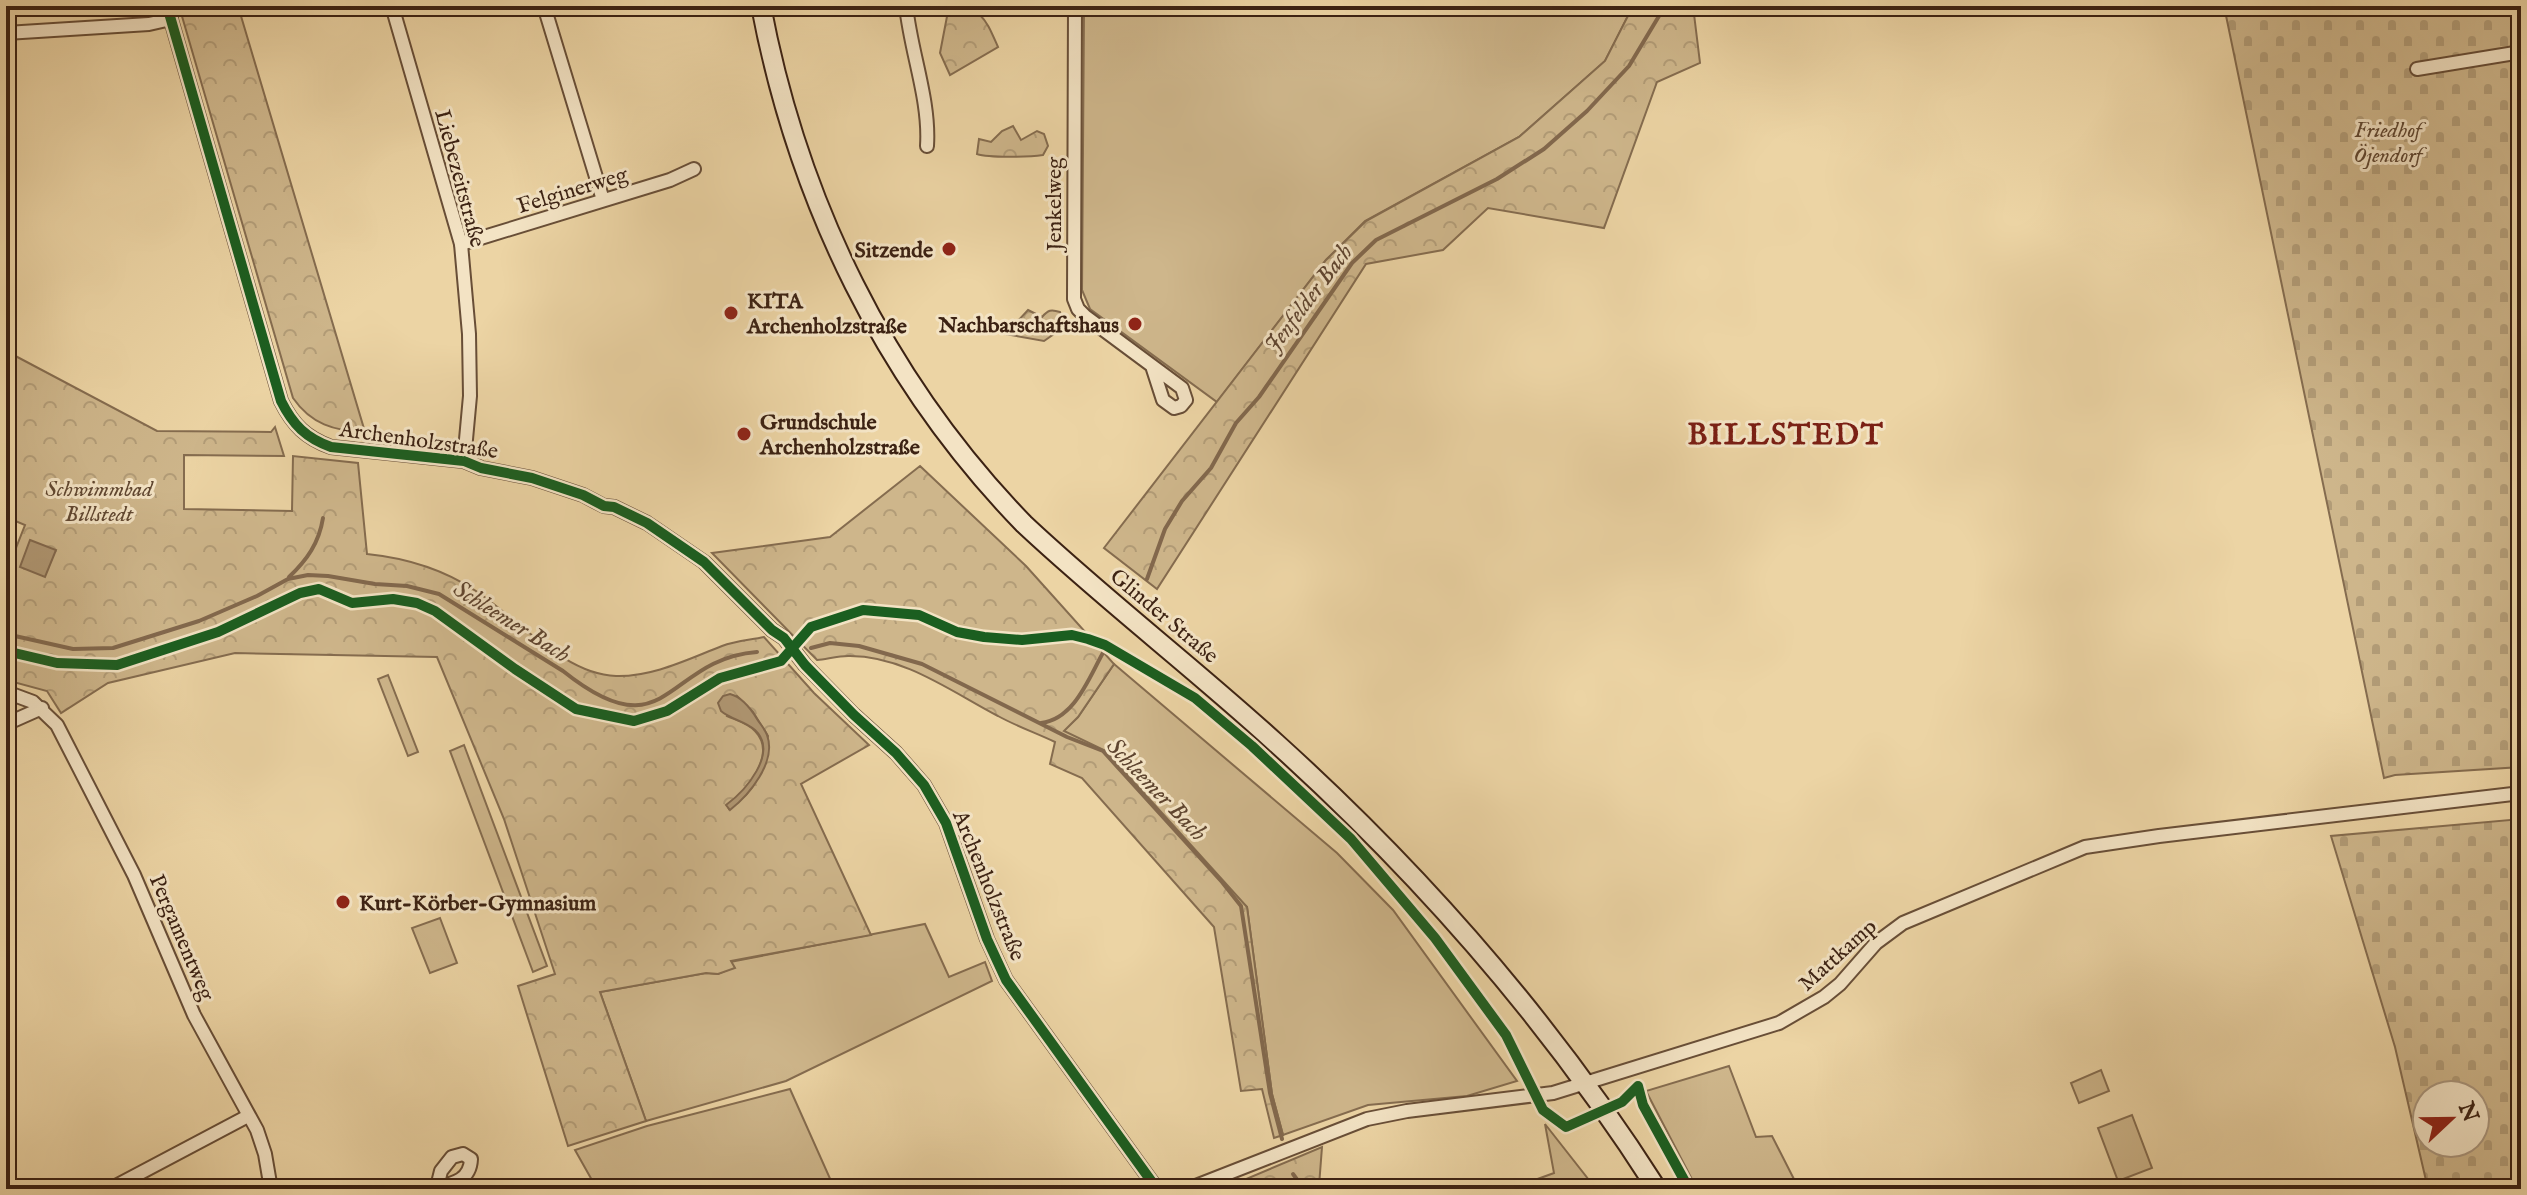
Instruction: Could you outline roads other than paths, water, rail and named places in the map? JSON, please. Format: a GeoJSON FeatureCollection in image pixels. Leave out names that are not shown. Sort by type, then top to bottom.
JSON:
{"type":"FeatureCollection","features":[{"type":"Feature","properties":{"kind":"main road","name":"Glinder Straße"},"geometry":{"type":"LineString","coordinates":[[761,6],[804,170],[827,230],[877,331],[921,400],[1024,524],[1267,734],[1370,834],[1503,980],[1586,1084],[1657,1189]]}},
{"type":"Feature","properties":{"kind":"street","name":"Liebezeitstraße"},"geometry":{"type":"LineString","coordinates":[[392,6],[461,244],[469,334],[470,396],[464,461]]}},
{"type":"Feature","properties":{"kind":"street"},"geometry":{"type":"LineString","coordinates":[[544,6],[603,200]]}},
{"type":"Feature","properties":{"kind":"street"},"geometry":{"type":"LineString","coordinates":[[906,6],[910,40],[929,119],[927,146]]}},
{"type":"Feature","properties":{"kind":"street","name":"Jenkelweg"},"geometry":{"type":"LineString","coordinates":[[1075,6],[1074,299],[1085,316],[1152,366]]}},
{"type":"Feature","properties":{"kind":"street"},"geometry":{"type":"LineString","coordinates":[[6,33],[149,24],[169,13]]}},
{"type":"Feature","properties":{"kind":"street","name":"Archenholzstraße"},"geometry":{"type":"LineString","coordinates":[[169,13],[281,401],[290,421],[316,441],[331,447],[464,461],[583,495],[604,506],[614,507],[681,544],[725,582],[910,768],[935,803],[946,823],[987,939],[1006,980],[1157,1189]]}},
{"type":"Feature","properties":{"kind":"street"},"geometry":{"type":"LineString","coordinates":[[2417,69],[2521,52]]}},
{"type":"Feature","properties":{"kind":"street","name":"Felginerweg"},"geometry":{"type":"LineString","coordinates":[[461,244],[670,180],[694,169]]}},
{"type":"Feature","properties":{"kind":"street"},"geometry":{"type":"LineString","coordinates":[[6,692],[22,696],[42,708]]}},
{"type":"Feature","properties":{"kind":"street"},"geometry":{"type":"LineString","coordinates":[[6,724],[42,708]]}},
{"type":"Feature","properties":{"kind":"street","name":"Pergamentweg"},"geometry":{"type":"LineString","coordinates":[[42,708],[57,725],[103,812],[134,875],[194,1015],[257,1130],[271,1189]]}},
{"type":"Feature","properties":{"kind":"street","name":"Mattkamp"},"geometry":{"type":"LineString","coordinates":[[1188,1189],[1367,1119],[1553,1093],[1786,1020],[1832,990],[1876,943],[1903,923],[2085,847],[2521,793]]}},
{"type":"Feature","properties":{"kind":"street"},"geometry":{"type":"LineString","coordinates":[[110,1189],[248,1116]]}},
{"type":"Feature","properties":{"kind":"waterway","name":"Jenfelder Bach"},"geometry":{"type":"LineString","coordinates":[[1147,579],[1165,529],[1182,501],[1211,468],[1236,423],[1259,397],[1352,263],[1376,240],[1497,179],[1544,149],[1587,111],[1629,66],[1665,6]]}},
{"type":"Feature","properties":{"kind":"waterway"},"geometry":{"type":"LineString","coordinates":[[289,577],[311,550],[323,518]]}},
{"type":"Feature","properties":{"kind":"waterway","name":"Schleemer Bach"},"geometry":{"type":"LineString","coordinates":[[6,634],[73,649],[113,648],[199,621],[288,579],[308,575],[407,586],[439,594],[598,695],[625,704],[646,704],[665,696],[727,658],[757,652]]}},
{"type":"Feature","properties":{"kind":"waterway","name":"Schleemer Bach"},"geometry":{"type":"LineString","coordinates":[[811,648],[830,643],[859,646],[922,664],[1067,737],[1103,751],[1241,906],[1270,1093],[1282,1139]]}},
{"type":"Feature","properties":{"kind":"waterway","name":"Jenfelder Bach"},"geometry":{"type":"LineString","coordinates":[[1041,723],[1053,720],[1072,705],[1104,651]]}},
{"type":"Feature","properties":{"kind":"waterway","name":"Schleemer Bach"},"geometry":{"type":"LineString","coordinates":[[1293,1174],[1304,1189]]}},
{"type":"Feature","properties":{"kind":"place","name":"Sitzende"},"geometry":{"type":"Point","coordinates":[949,249]}},
{"type":"Feature","properties":{"kind":"place","name":"KITA Archenholzstraße"},"geometry":{"type":"Point","coordinates":[731,313]}},
{"type":"Feature","properties":{"kind":"place","name":"Nachbarschaftshaus"},"geometry":{"type":"Point","coordinates":[1135,324]}},
{"type":"Feature","properties":{"kind":"place","name":"Grundschule Archenholzstraße"},"geometry":{"type":"Point","coordinates":[744,434]}},
{"type":"Feature","properties":{"kind":"place","name":"Kurt-Körber-Gymnasium"},"geometry":{"type":"Point","coordinates":[343,902]}},
{"type":"Feature","properties":{"kind":"district","name":"BILLSTEDT"},"geometry":{"type":"Point","coordinates":[1786,434]}},
{"type":"Feature","properties":{"kind":"park label","name":"Friedhof Öjendorf"},"geometry":{"type":"Point","coordinates":[2388,142]}},
{"type":"Feature","properties":{"kind":"park label","name":"Schwimmbad Billstedt"},"geometry":{"type":"Point","coordinates":[99,500]}}]}
